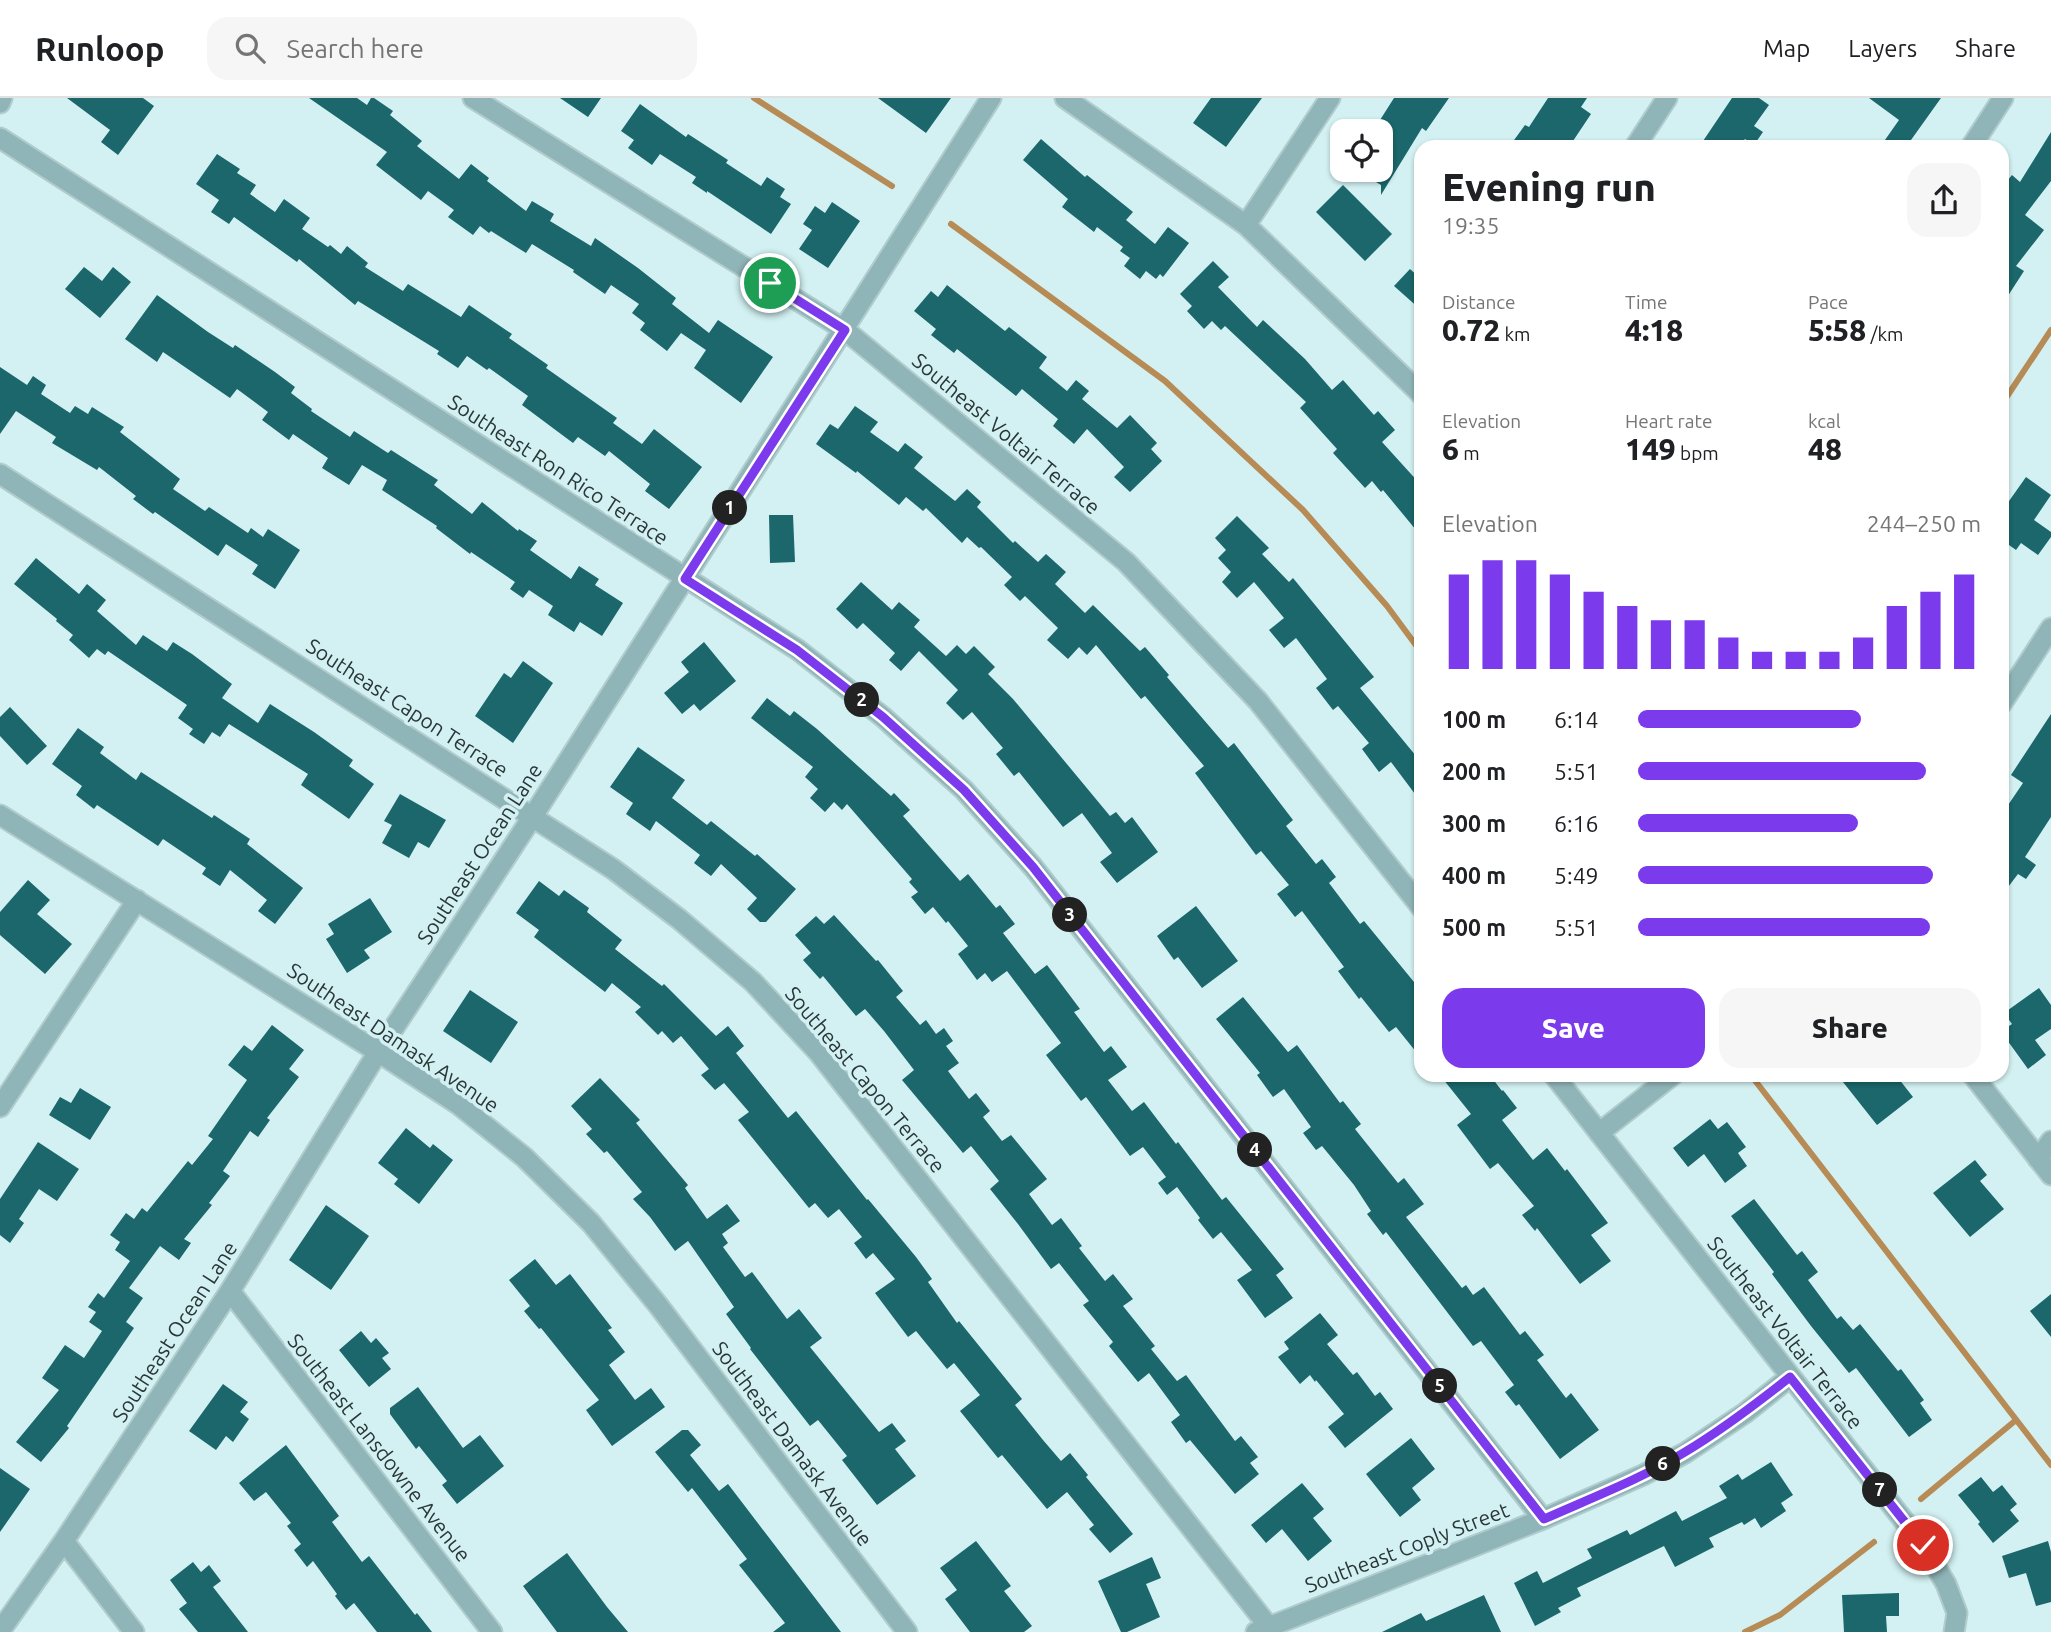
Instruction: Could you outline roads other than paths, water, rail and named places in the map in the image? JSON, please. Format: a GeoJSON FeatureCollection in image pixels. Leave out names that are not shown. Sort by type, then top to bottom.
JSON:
{"type":"FeatureCollection","features":[{"type":"Feature","properties":{"kind":"street"},"geometry":{"type":"LineString","coordinates":[[0,103],[2,98]]}},
{"type":"Feature","properties":{"kind":"street","name":"Southeast Voltair Terrace"},"geometry":{"type":"LineString","coordinates":[[473,98],[845,330],[1126,562],[1258,701],[1414,898]]}},
{"type":"Feature","properties":{"kind":"street","name":"Southeast Ocean Lane"},"geometry":{"type":"LineString","coordinates":[[0,1631],[64,1542],[230,1291],[378,1052],[533,816],[991,98]]}},
{"type":"Feature","properties":{"kind":"street"},"geometry":{"type":"LineString","coordinates":[[1065,98],[1245,225],[1414,387]]}},
{"type":"Feature","properties":{"kind":"street"},"geometry":{"type":"LineString","coordinates":[[1245,225],[1330,98]]}},
{"type":"Feature","properties":{"kind":"street"},"geometry":{"type":"LineString","coordinates":[[1640,140],[1667,98]]}},
{"type":"Feature","properties":{"kind":"street"},"geometry":{"type":"LineString","coordinates":[[1976,140],[2003,98]]}},
{"type":"Feature","properties":{"kind":"street","name":"Southeast Ron Rico Terrace"},"geometry":{"type":"LineString","coordinates":[[0,138],[797,650],[883,717],[964,790],[1033,867],[1544,1519]]}},
{"type":"Feature","properties":{"kind":"street","name":"Southeast Capon Terrace"},"geometry":{"type":"LineString","coordinates":[[0,474],[613,869],[679,919],[753,982],[818,1052],[1262,1629]]}},
{"type":"Feature","properties":{"kind":"street"},"geometry":{"type":"LineString","coordinates":[[2009,692],[2051,628]]}},
{"type":"Feature","properties":{"kind":"street","name":"Southeast Damask Avenue"},"geometry":{"type":"LineString","coordinates":[[0,815],[458,1104],[524,1157],[591,1223],[658,1305],[907,1632]]}},
{"type":"Feature","properties":{"kind":"street"},"geometry":{"type":"LineString","coordinates":[[0,1107],[136,900]]}},
{"type":"Feature","properties":{"kind":"street","name":"Southeast Voltair Terrace"},"geometry":{"type":"LineString","coordinates":[[1559,1082],[1923,1545],[1946,1584],[1957,1613],[1954,1632]]}},
{"type":"Feature","properties":{"kind":"street"},"geometry":{"type":"LineString","coordinates":[[1599,1133],[1664,1082]]}},
{"type":"Feature","properties":{"kind":"street"},"geometry":{"type":"LineString","coordinates":[[1978,1082],[2051,1175]]}},
{"type":"Feature","properties":{"kind":"street"},"geometry":{"type":"LineString","coordinates":[[2038,1159],[2051,1140]]}},
{"type":"Feature","properties":{"kind":"street","name":"Southeast Lansdowne Avenue"},"geometry":{"type":"LineString","coordinates":[[230,1291],[492,1632]]}},
{"type":"Feature","properties":{"kind":"street","name":"Southeast Coply Street"},"geometry":{"type":"LineString","coordinates":[[1262,1629],[1544,1519],[1643,1475],[1685,1452],[1745,1413],[1790,1377]]}},
{"type":"Feature","properties":{"kind":"street"},"geometry":{"type":"LineString","coordinates":[[64,1542],[134,1632]]}},
{"type":"Feature","properties":{"kind":"waterway"},"geometry":{"type":"LineString","coordinates":[[754,98],[892,186]]}},
{"type":"Feature","properties":{"kind":"waterway"},"geometry":{"type":"LineString","coordinates":[[951,224],[1165,381],[1303,510],[1387,606],[1414,643]]}},
{"type":"Feature","properties":{"kind":"waterway"},"geometry":{"type":"LineString","coordinates":[[2009,393],[2051,330]]}},
{"type":"Feature","properties":{"kind":"waterway"},"geometry":{"type":"LineString","coordinates":[[1756,1082],[2051,1465]]}},
{"type":"Feature","properties":{"kind":"waterway"},"geometry":{"type":"LineString","coordinates":[[1921,1499],[2016,1420]]}},
{"type":"Feature","properties":{"kind":"waterway"},"geometry":{"type":"LineString","coordinates":[[1745,1632],[1780,1615],[1874,1542]]}}]}
